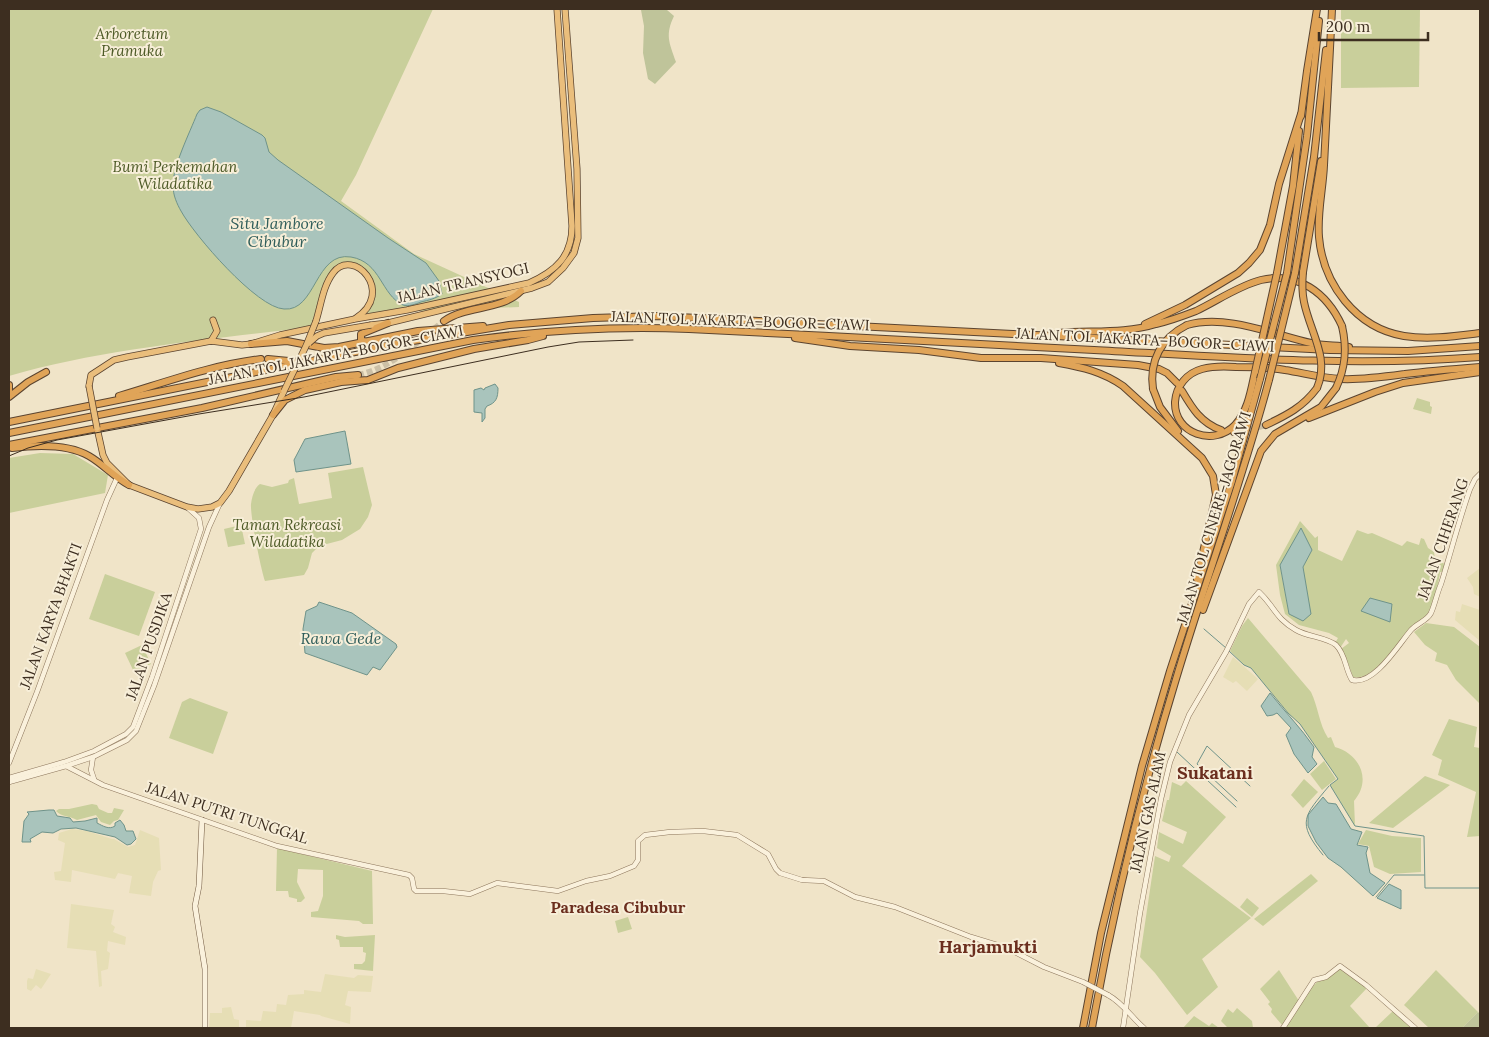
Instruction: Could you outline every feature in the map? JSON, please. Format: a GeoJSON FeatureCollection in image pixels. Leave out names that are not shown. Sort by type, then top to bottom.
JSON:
{"type":"FeatureCollection","features":[{"type":"Feature","properties":{"kind":"highway","name":"JALAN TRANSYOGI"},"geometry":{"type":"LineString","coordinates":[[306,346],[317,336],[324,333],[388,323],[529,283],[554,268],[569,249],[572,239],[572,226],[557,9]]}},
{"type":"Feature","properties":{"kind":"highway","name":"JALAN TRANSYOGI"},"geometry":{"type":"LineString","coordinates":[[129,485],[107,463],[103,455],[89,386],[91,375],[114,360],[211,341],[242,345],[251,344],[280,335],[355,319],[521,291],[554,277],[567,264],[577,246],[579,210],[564,9]]}},
{"type":"Feature","properties":{"kind":"highway"},"geometry":{"type":"LineString","coordinates":[[1319,9],[1307,71],[1293,186],[1277,273],[1255,372],[1248,400],[1242,414],[1234,425],[1224,433],[1212,437],[1201,436],[1188,429],[1179,419],[1175,400],[1180,386],[1190,374],[1203,368],[1220,366],[1261,367],[1327,378],[1352,379],[1480,367]]}},
{"type":"Feature","properties":{"kind":"highway"},"geometry":{"type":"LineString","coordinates":[[1186,622],[1232,481],[1286,273],[1307,136],[1319,9]]}},
{"type":"Feature","properties":{"kind":"highway"},"geometry":{"type":"LineString","coordinates":[[1331,9],[1326,133],[1319,216],[1321,253],[1326,271],[1335,288],[1350,308],[1372,324],[1403,336],[1418,337],[1480,333]]}},
{"type":"Feature","properties":{"kind":"highway","name":"JALAN TOL CINERE–JAGORAWI"},"geometry":{"type":"LineString","coordinates":[[1092,1028],[1121,882],[1150,767],[1240,483],[1269,380],[1295,273],[1314,158],[1331,9]]}},
{"type":"Feature","properties":{"kind":"highway"},"geometry":{"type":"LineString","coordinates":[[1136,329],[1186,305],[1238,273],[1260,250],[1270,225],[1279,184],[1302,114]]}},
{"type":"Feature","properties":{"kind":"highway"},"geometry":{"type":"LineString","coordinates":[[1266,425],[1301,407],[1310,399],[1320,381],[1320,352],[1302,291],[1303,272],[1326,133]]}},
{"type":"Feature","properties":{"kind":"highway"},"geometry":{"type":"LineString","coordinates":[[568,151],[576,150]]}},
{"type":"Feature","properties":{"kind":"highway"},"geometry":{"type":"LineString","coordinates":[[9,447],[54,447],[78,451],[95,460],[116,478],[129,485],[186,507],[206,508],[220,503],[229,491],[273,415],[306,346],[330,277],[338,268],[346,266],[356,267],[365,271],[371,279],[373,288],[370,303],[355,319]]}},
{"type":"Feature","properties":{"kind":"highway"},"geometry":{"type":"LineString","coordinates":[[1032,334],[1136,329],[1196,311],[1261,280],[1280,278],[1295,279],[1317,292],[1331,305],[1342,326],[1345,339],[1345,362],[1336,388],[1321,407],[1280,430],[1268,441],[1257,460],[1197,628],[1186,650]]}},
{"type":"Feature","properties":{"kind":"highway"},"geometry":{"type":"LineString","coordinates":[[444,321],[457,313],[509,301],[521,291]]}},
{"type":"Feature","properties":{"kind":"highway","name":"JALAN TOL JAKARTA–BOGOR–CIAWI"},"geometry":{"type":"LineString","coordinates":[[9,422],[395,344],[509,325],[593,318],[658,316],[1375,351],[1408,351],[1480,346]]}},
{"type":"Feature","properties":{"kind":"highway"},"geometry":{"type":"LineString","coordinates":[[211,341],[217,330],[213,320]]}},
{"type":"Feature","properties":{"kind":"highway"},"geometry":{"type":"LineString","coordinates":[[1189,446],[1163,411],[1153,389],[1152,369],[1159,350],[1172,334],[1187,325],[1204,321],[1223,322],[1314,344],[1375,351]]}},
{"type":"Feature","properties":{"kind":"highway"},"geometry":{"type":"LineString","coordinates":[[366,342],[361,340],[361,334],[388,323]]}},
{"type":"Feature","properties":{"kind":"highway"},"geometry":{"type":"LineString","coordinates":[[251,344],[287,341],[324,348],[366,342],[418,331],[509,325]]}},
{"type":"Feature","properties":{"kind":"highway","name":"JALAN TOL JAKARTA–BOGOR–CIAWI"},"geometry":{"type":"LineString","coordinates":[[9,433],[465,342],[558,331],[652,327],[1210,357],[1355,362],[1407,362],[1480,357]]}},
{"type":"Feature","properties":{"kind":"highway"},"geometry":{"type":"LineString","coordinates":[[273,415],[284,400],[305,390],[341,382],[368,380],[398,368],[474,349],[528,340],[558,331]]}},
{"type":"Feature","properties":{"kind":"highway"},"geometry":{"type":"LineString","coordinates":[[773,333],[809,340],[872,348],[919,350],[981,358],[1041,358],[1149,366],[1167,373],[1177,383]]}},
{"type":"Feature","properties":{"kind":"highway"},"geometry":{"type":"LineString","coordinates":[[1041,358],[1082,367],[1111,378],[1123,386],[1189,446],[1210,468],[1216,486],[1216,495],[1186,622]]}},
{"type":"Feature","properties":{"kind":"highway"},"geometry":{"type":"LineString","coordinates":[[86,406],[236,362],[265,359],[307,363]]}},
{"type":"Feature","properties":{"kind":"highway"},"geometry":{"type":"LineString","coordinates":[[9,396],[46,372]]}},
{"type":"Feature","properties":{"kind":"highway"},"geometry":{"type":"LineString","coordinates":[[1280,430],[1375,392],[1403,383],[1480,372]]}},
{"type":"Feature","properties":{"kind":"highway"},"geometry":{"type":"LineString","coordinates":[[9,447],[202,408],[336,377],[358,375]]}},
{"type":"Feature","properties":{"kind":"highway"},"geometry":{"type":"LineString","coordinates":[[9,386],[9,396]]}},
{"type":"Feature","properties":{"kind":"highway"},"geometry":{"type":"LineString","coordinates":[[1182,391],[1202,420],[1221,430]]}},
{"type":"Feature","properties":{"kind":"highway","name":"JALAN TOL CINERE–JAGORAWI"},"geometry":{"type":"LineString","coordinates":[[1083,1028],[1101,934],[1140,776],[1186,622]]}},
{"type":"Feature","properties":{"kind":"main road"},"geometry":{"type":"LineString","coordinates":[[202,820],[199,886],[195,906],[205,969],[206,1028]]}},
{"type":"Feature","properties":{"kind":"street","name":"JALAN CIHERANG"},"geometry":{"type":"LineString","coordinates":[[1319,639],[1336,646],[1343,654],[1352,680],[1358,681],[1366,678],[1398,649],[1410,631],[1428,617],[1473,482],[1480,474]]}},
{"type":"Feature","properties":{"kind":"street","name":"JALAN KARYA BHAKTI"},"geometry":{"type":"LineString","coordinates":[[9,763],[116,478]]}},
{"type":"Feature","properties":{"kind":"street"},"geometry":{"type":"LineString","coordinates":[[154,678],[208,527],[220,503]]}},
{"type":"Feature","properties":{"kind":"street","name":"JALAN PUSDIKA"},"geometry":{"type":"LineString","coordinates":[[9,778],[82,755],[110,743],[131,730],[135,724],[152,685],[201,529],[199,518],[186,507]]}},
{"type":"Feature","properties":{"kind":"street","name":"JALAN GAS ALAM"},"geometry":{"type":"LineString","coordinates":[[1123,1028],[1140,913],[1161,799],[1170,762],[1187,719],[1227,650],[1249,604],[1259,592],[1280,619],[1298,631],[1319,639]]}},
{"type":"Feature","properties":{"kind":"street"},"geometry":{"type":"LineString","coordinates":[[9,782],[79,762],[127,740],[136,732],[152,685]]}},
{"type":"Feature","properties":{"kind":"street"},"geometry":{"type":"LineString","coordinates":[[80,772],[79,762],[82,755]]}},
{"type":"Feature","properties":{"kind":"street"},"geometry":{"type":"LineString","coordinates":[[93,757],[91,770],[94,779]]}},
{"type":"Feature","properties":{"kind":"street","name":"JALAN PUTRI TUNGGAL"},"geometry":{"type":"LineString","coordinates":[[66,766],[103,785],[277,846],[409,875],[412,878],[416,891],[477,893],[492,884],[498,883],[558,891],[586,881],[606,877],[638,862],[638,841],[645,835],[682,831],[735,834],[768,854],[776,869],[783,874],[802,880],[828,883],[856,897],[887,904],[971,938],[1007,948],[1044,967],[1083,982],[1108,995],[1118,1001],[1144,1028]]}},
{"type":"Feature","properties":{"kind":"street"},"geometry":{"type":"LineString","coordinates":[[1283,1028],[1308,989],[1317,979],[1326,977],[1340,966],[1416,1028]]}},
{"type":"Feature","properties":{"kind":"shaded area"},"geometry":{"type":"Polygon","coordinates":[[[1480,568],[1480,597],[1474,594],[1473,587],[1467,578],[1480,568]]]}},
{"type":"Feature","properties":{"kind":"shaded area"},"geometry":{"type":"Polygon","coordinates":[[[1462,604],[1480,610],[1480,641],[1455,620],[1456,611],[1460,612],[1462,604]]]}},
{"type":"Feature","properties":{"kind":"shaded area"},"geometry":{"type":"Polygon","coordinates":[[[1233,657],[1258,679],[1247,691],[1236,681],[1233,683],[1223,677],[1233,657]]]}},
{"type":"Feature","properties":{"kind":"shaded area"},"geometry":{"type":"Polygon","coordinates":[[[72,829],[87,831],[114,839],[128,847],[135,845],[140,830],[159,838],[161,870],[158,871],[153,882],[151,896],[129,893],[132,876],[118,873],[115,879],[72,870],[71,882],[55,880],[54,872],[61,871],[65,843],[58,840],[59,833],[72,829]]]}},
{"type":"Feature","properties":{"kind":"shaded area"},"geometry":{"type":"Polygon","coordinates":[[[71,904],[114,910],[111,924],[115,927],[113,932],[126,937],[125,945],[108,941],[107,951],[110,953],[108,969],[101,971],[102,986],[99,987],[96,951],[67,948],[71,904]]]}},
{"type":"Feature","properties":{"kind":"shaded area"},"geometry":{"type":"Polygon","coordinates":[[[36,969],[51,974],[41,989],[36,985],[31,991],[27,989],[27,981],[28,978],[33,979],[36,969]]]}},
{"type":"Feature","properties":{"kind":"shaded area"},"geometry":{"type":"Polygon","coordinates":[[[325,974],[354,978],[358,975],[373,976],[371,992],[348,991],[345,1005],[351,1007],[350,1024],[320,1015],[294,1011],[291,1028],[239,1028],[246,1027],[246,1020],[261,1021],[263,1011],[276,1012],[277,1004],[286,1005],[288,995],[304,994],[304,990],[321,992],[325,974]]]}},
{"type":"Feature","properties":{"kind":"shaded area"},"geometry":{"type":"Polygon","coordinates":[[[231,1007],[234,1019],[239,1020],[239,1028],[209,1028],[210,1013],[222,1013],[222,1008],[231,1007]]]}},
{"type":"Feature","properties":{"kind":"green space","name":"Bumi Perkemahan Wiladatika"},"geometry":{"type":"Polygon","coordinates":[[[9,9],[433,9],[356,175],[341,201],[414,254],[519,302],[519,307],[395,312],[359,318],[372,294],[373,282],[368,273],[362,268],[342,267],[332,270],[327,276],[310,327],[196,341],[83,358],[9,376],[9,9]]]}},
{"type":"Feature","properties":{"kind":"green space"},"geometry":{"type":"Polygon","coordinates":[[[1341,9],[1420,9],[1419,87],[1341,88],[1341,9]]]}},
{"type":"Feature","properties":{"kind":"green space"},"geometry":{"type":"Polygon","coordinates":[[[641,10],[667,10],[674,16],[669,39],[676,62],[655,84],[648,79],[643,53],[644,26],[641,10]]]}},
{"type":"Feature","properties":{"kind":"green space"},"geometry":{"type":"Polygon","coordinates":[[[1417,398],[1430,402],[1432,407],[1431,414],[1413,409],[1417,398]]]}},
{"type":"Feature","properties":{"kind":"green space"},"geometry":{"type":"Polygon","coordinates":[[[40,453],[73,454],[108,475],[105,493],[9,513],[9,458],[40,453]]]}},
{"type":"Feature","properties":{"kind":"green space","name":"Taman Rekreasi Wiladatika"},"geometry":{"type":"Polygon","coordinates":[[[363,467],[372,505],[368,517],[360,529],[342,540],[319,546],[312,553],[304,575],[265,581],[251,510],[253,496],[258,486],[260,484],[272,487],[288,483],[289,480],[294,478],[299,504],[332,498],[328,473],[363,467]]]}},
{"type":"Feature","properties":{"kind":"green space"},"geometry":{"type":"Polygon","coordinates":[[[1300,521],[1315,538],[1318,536],[1318,550],[1342,561],[1357,530],[1368,534],[1372,533],[1402,546],[1407,541],[1419,545],[1421,538],[1424,539],[1428,548],[1434,552],[1435,560],[1445,564],[1442,572],[1440,572],[1433,601],[1425,618],[1405,634],[1377,667],[1361,677],[1353,677],[1341,649],[1349,643],[1346,639],[1340,648],[1335,643],[1338,638],[1329,633],[1299,625],[1285,614],[1276,565],[1300,521]],[[1312,550],[1280,566],[1289,614],[1304,579],[1303,567],[1312,550]]]}},
{"type":"Feature","properties":{"kind":"green space"},"geometry":{"type":"Polygon","coordinates":[[[241,525],[245,544],[228,547],[224,529],[241,525]]]}},
{"type":"Feature","properties":{"kind":"green space"},"geometry":{"type":"Polygon","coordinates":[[[105,574],[155,592],[139,636],[89,619],[105,574]]]}},
{"type":"Feature","properties":{"kind":"green space"},"geometry":{"type":"Polygon","coordinates":[[[1248,618],[1311,692],[1328,738],[1331,737],[1335,747],[1351,755],[1361,769],[1362,785],[1354,801],[1355,826],[1330,785],[1338,779],[1300,724],[1288,713],[1251,668],[1244,665],[1230,651],[1248,618]]]}},
{"type":"Feature","properties":{"kind":"green space"},"geometry":{"type":"Polygon","coordinates":[[[1426,623],[1454,627],[1480,647],[1480,704],[1456,680],[1447,665],[1435,661],[1437,653],[1425,645],[1414,632],[1426,623]]]}},
{"type":"Feature","properties":{"kind":"green space"},"geometry":{"type":"Polygon","coordinates":[[[142,645],[151,664],[134,672],[125,653],[142,645]]]}},
{"type":"Feature","properties":{"kind":"green space"},"geometry":{"type":"Polygon","coordinates":[[[190,698],[228,712],[213,754],[169,738],[182,702],[190,698]]]}},
{"type":"Feature","properties":{"kind":"green space"},"geometry":{"type":"Polygon","coordinates":[[[1449,719],[1477,727],[1474,747],[1480,748],[1480,836],[1467,837],[1476,792],[1438,775],[1442,760],[1432,755],[1449,719]]]}},
{"type":"Feature","properties":{"kind":"green space"},"geometry":{"type":"Polygon","coordinates":[[[1324,761],[1336,779],[1322,790],[1310,774],[1324,761]]]}},
{"type":"Feature","properties":{"kind":"green space"},"geometry":{"type":"Polygon","coordinates":[[[1425,776],[1450,785],[1393,828],[1369,823],[1425,776]]]}},
{"type":"Feature","properties":{"kind":"green space"},"geometry":{"type":"Polygon","coordinates":[[[1304,779],[1318,792],[1303,808],[1291,795],[1304,779]]]}},
{"type":"Feature","properties":{"kind":"green space"},"geometry":{"type":"Polygon","coordinates":[[[1186,781],[1226,817],[1182,866],[1251,918],[1202,959],[1218,987],[1187,1015],[1155,973],[1140,957],[1155,856],[1169,862],[1171,856],[1157,848],[1159,832],[1183,844],[1187,832],[1162,821],[1167,800],[1169,800],[1172,782],[1181,786],[1186,781]]]}},
{"type":"Feature","properties":{"kind":"green space"},"geometry":{"type":"Polygon","coordinates":[[[92,804],[97,805],[99,809],[108,813],[112,813],[114,808],[124,810],[118,820],[110,825],[101,822],[96,815],[77,820],[56,811],[59,809],[92,804]]]}},
{"type":"Feature","properties":{"kind":"green space"},"geometry":{"type":"Polygon","coordinates":[[[1366,830],[1392,836],[1421,838],[1421,872],[1390,874],[1374,867],[1369,846],[1358,844],[1366,830]]]}},
{"type":"Feature","properties":{"kind":"green space"},"geometry":{"type":"Polygon","coordinates":[[[277,848],[372,871],[373,924],[311,917],[311,912],[318,911],[323,896],[323,870],[298,869],[297,882],[305,898],[301,902],[297,902],[297,899],[289,897],[288,891],[276,891],[277,848]]]}},
{"type":"Feature","properties":{"kind":"green space"},"geometry":{"type":"Polygon","coordinates":[[[1311,874],[1318,881],[1263,926],[1254,919],[1311,874]]]}},
{"type":"Feature","properties":{"kind":"green space"},"geometry":{"type":"Polygon","coordinates":[[[1247,898],[1259,908],[1252,917],[1240,907],[1247,898]]]}},
{"type":"Feature","properties":{"kind":"green space"},"geometry":{"type":"Polygon","coordinates":[[[628,917],[632,929],[618,933],[615,921],[628,917]]]}},
{"type":"Feature","properties":{"kind":"green space"},"geometry":{"type":"Polygon","coordinates":[[[336,935],[345,937],[375,935],[373,971],[354,969],[354,964],[362,964],[365,961],[366,953],[363,952],[363,947],[340,947],[336,935]]]}},
{"type":"Feature","properties":{"kind":"green space"},"geometry":{"type":"Polygon","coordinates":[[[1341,968],[1367,988],[1350,1006],[1370,1028],[1285,1028],[1307,993],[1317,982],[1341,968]]]}},
{"type":"Feature","properties":{"kind":"green space"},"geometry":{"type":"Polygon","coordinates":[[[1279,970],[1299,1001],[1282,1025],[1271,1012],[1272,1009],[1268,1004],[1270,1002],[1260,989],[1279,970]]]}},
{"type":"Feature","properties":{"kind":"green space"},"geometry":{"type":"Polygon","coordinates":[[[1436,970],[1478,1012],[1462,1028],[1429,1028],[1404,1005],[1436,970]]]}},
{"type":"Feature","properties":{"kind":"green space"},"geometry":{"type":"Polygon","coordinates":[[[1237,1008],[1252,1021],[1253,1028],[1228,1028],[1221,1021],[1228,1009],[1233,1013],[1237,1008]]]}},
{"type":"Feature","properties":{"kind":"green space"},"geometry":{"type":"Polygon","coordinates":[[[1393,1011],[1411,1028],[1375,1028],[1393,1011]]]}},
{"type":"Feature","properties":{"kind":"green space"},"geometry":{"type":"Polygon","coordinates":[[[1478,1012],[1480,1014],[1480,1028],[1462,1028],[1478,1012]]]}},
{"type":"Feature","properties":{"kind":"green space"},"geometry":{"type":"Polygon","coordinates":[[[1194,1016],[1209,1026],[1212,1023],[1219,1028],[1183,1028],[1194,1016]]]}},
{"type":"Feature","properties":{"kind":"water","name":"Situ Jambore Cibubur"},"geometry":{"type":"Polygon","coordinates":[[[207,107],[221,112],[262,135],[265,138],[269,152],[278,160],[426,263],[439,281],[442,294],[407,306],[403,305],[390,294],[369,265],[351,257],[339,258],[330,263],[303,301],[295,307],[284,309],[258,297],[227,269],[212,252],[188,222],[174,196],[173,178],[178,160],[197,114],[200,110],[207,107]]]}},
{"type":"Feature","properties":{"kind":"water"},"geometry":{"type":"Polygon","coordinates":[[[495,384],[498,388],[497,397],[485,409],[485,418],[482,422],[482,413],[474,412],[474,390],[481,388],[484,390],[495,384]]]}},
{"type":"Feature","properties":{"kind":"water"},"geometry":{"type":"Polygon","coordinates":[[[345,431],[351,464],[296,472],[294,460],[305,439],[345,431]]]}},
{"type":"Feature","properties":{"kind":"water"},"geometry":{"type":"Polygon","coordinates":[[[1301,528],[1312,550],[1303,567],[1311,614],[1303,621],[1289,614],[1280,565],[1301,528]]]}},
{"type":"Feature","properties":{"kind":"water"},"geometry":{"type":"Polygon","coordinates":[[[1370,598],[1392,604],[1390,622],[1361,611],[1370,598]]]}},
{"type":"Feature","properties":{"kind":"water","name":"Rawa Gede"},"geometry":{"type":"Polygon","coordinates":[[[319,602],[352,613],[396,644],[397,647],[380,670],[373,667],[367,675],[305,653],[303,629],[306,611],[317,606],[319,602]]]}},
{"type":"Feature","properties":{"kind":"water"},"geometry":{"type":"Polygon","coordinates":[[[1270,693],[1314,747],[1312,757],[1317,764],[1308,773],[1294,754],[1286,735],[1291,728],[1277,713],[1267,716],[1261,706],[1270,693]]]}},
{"type":"Feature","properties":{"kind":"water"},"geometry":{"type":"Polygon","coordinates":[[[1323,797],[1328,803],[1336,804],[1351,829],[1362,832],[1357,845],[1368,847],[1366,853],[1370,873],[1385,883],[1373,896],[1341,867],[1328,858],[1316,842],[1308,826],[1308,815],[1323,797]]]}},
{"type":"Feature","properties":{"kind":"water"},"geometry":{"type":"Polygon","coordinates":[[[54,810],[57,816],[70,818],[73,822],[97,818],[97,823],[108,828],[115,826],[115,823],[120,820],[126,831],[133,831],[136,839],[127,845],[115,837],[76,828],[61,829],[53,833],[42,832],[30,839],[31,842],[22,842],[24,821],[29,814],[27,812],[54,810]]]}},
{"type":"Feature","properties":{"kind":"water"},"geometry":{"type":"Polygon","coordinates":[[[1389,884],[1401,890],[1401,909],[1377,898],[1389,884]]]}},
{"type":"Feature","properties":{"kind":"waterway"},"geometry":{"type":"LineString","coordinates":[[1204,629],[1226,648]]}},
{"type":"Feature","properties":{"kind":"waterway"},"geometry":{"type":"LineString","coordinates":[[1229,651],[1244,665],[1251,668],[1288,713],[1300,724],[1338,779],[1330,785],[1355,826],[1424,836],[1425,888],[1480,888]]}},
{"type":"Feature","properties":{"kind":"waterway"},"geometry":{"type":"LineString","coordinates":[[1237,801],[1197,764],[1207,746],[1250,786]]}},
{"type":"Feature","properties":{"kind":"waterway"},"geometry":{"type":"LineString","coordinates":[[1177,752],[1236,807]]}},
{"type":"Feature","properties":{"kind":"waterway"},"geometry":{"type":"LineString","coordinates":[[1323,855],[1309,835],[1306,819],[1309,812],[1329,786]]}},
{"type":"Feature","properties":{"kind":"waterway"},"geometry":{"type":"LineString","coordinates":[[1376,897],[1394,875],[1424,875]]}},
{"type":"Feature","properties":{"kind":"tunnel"},"geometry":{"type":"LineString","coordinates":[[358,375],[382,367],[444,321]]}},
{"type":"Feature","properties":{"kind":"tunnel"},"geometry":{"type":"LineString","coordinates":[[1241,432],[1266,425]]}},
{"type":"Feature","properties":{"kind":"tram line"},"geometry":{"type":"LineString","coordinates":[[9,456],[28,448],[57,440],[304,397],[548,347],[579,342],[633,340]]}},
{"type":"Feature","properties":{"kind":"district","name":"Sukatani"},"geometry":{"type":"Point","coordinates":[1215,773]}},
{"type":"Feature","properties":{"kind":"district","name":"Paradesa Cibubur"},"geometry":{"type":"Point","coordinates":[618,907]}},
{"type":"Feature","properties":{"kind":"district","name":"Harjamukti"},"geometry":{"type":"Point","coordinates":[988,947]}},
{"type":"Feature","properties":{"kind":"park label","name":"Arboretum Pramuka"},"geometry":{"type":"Point","coordinates":[132,42]}}]}
